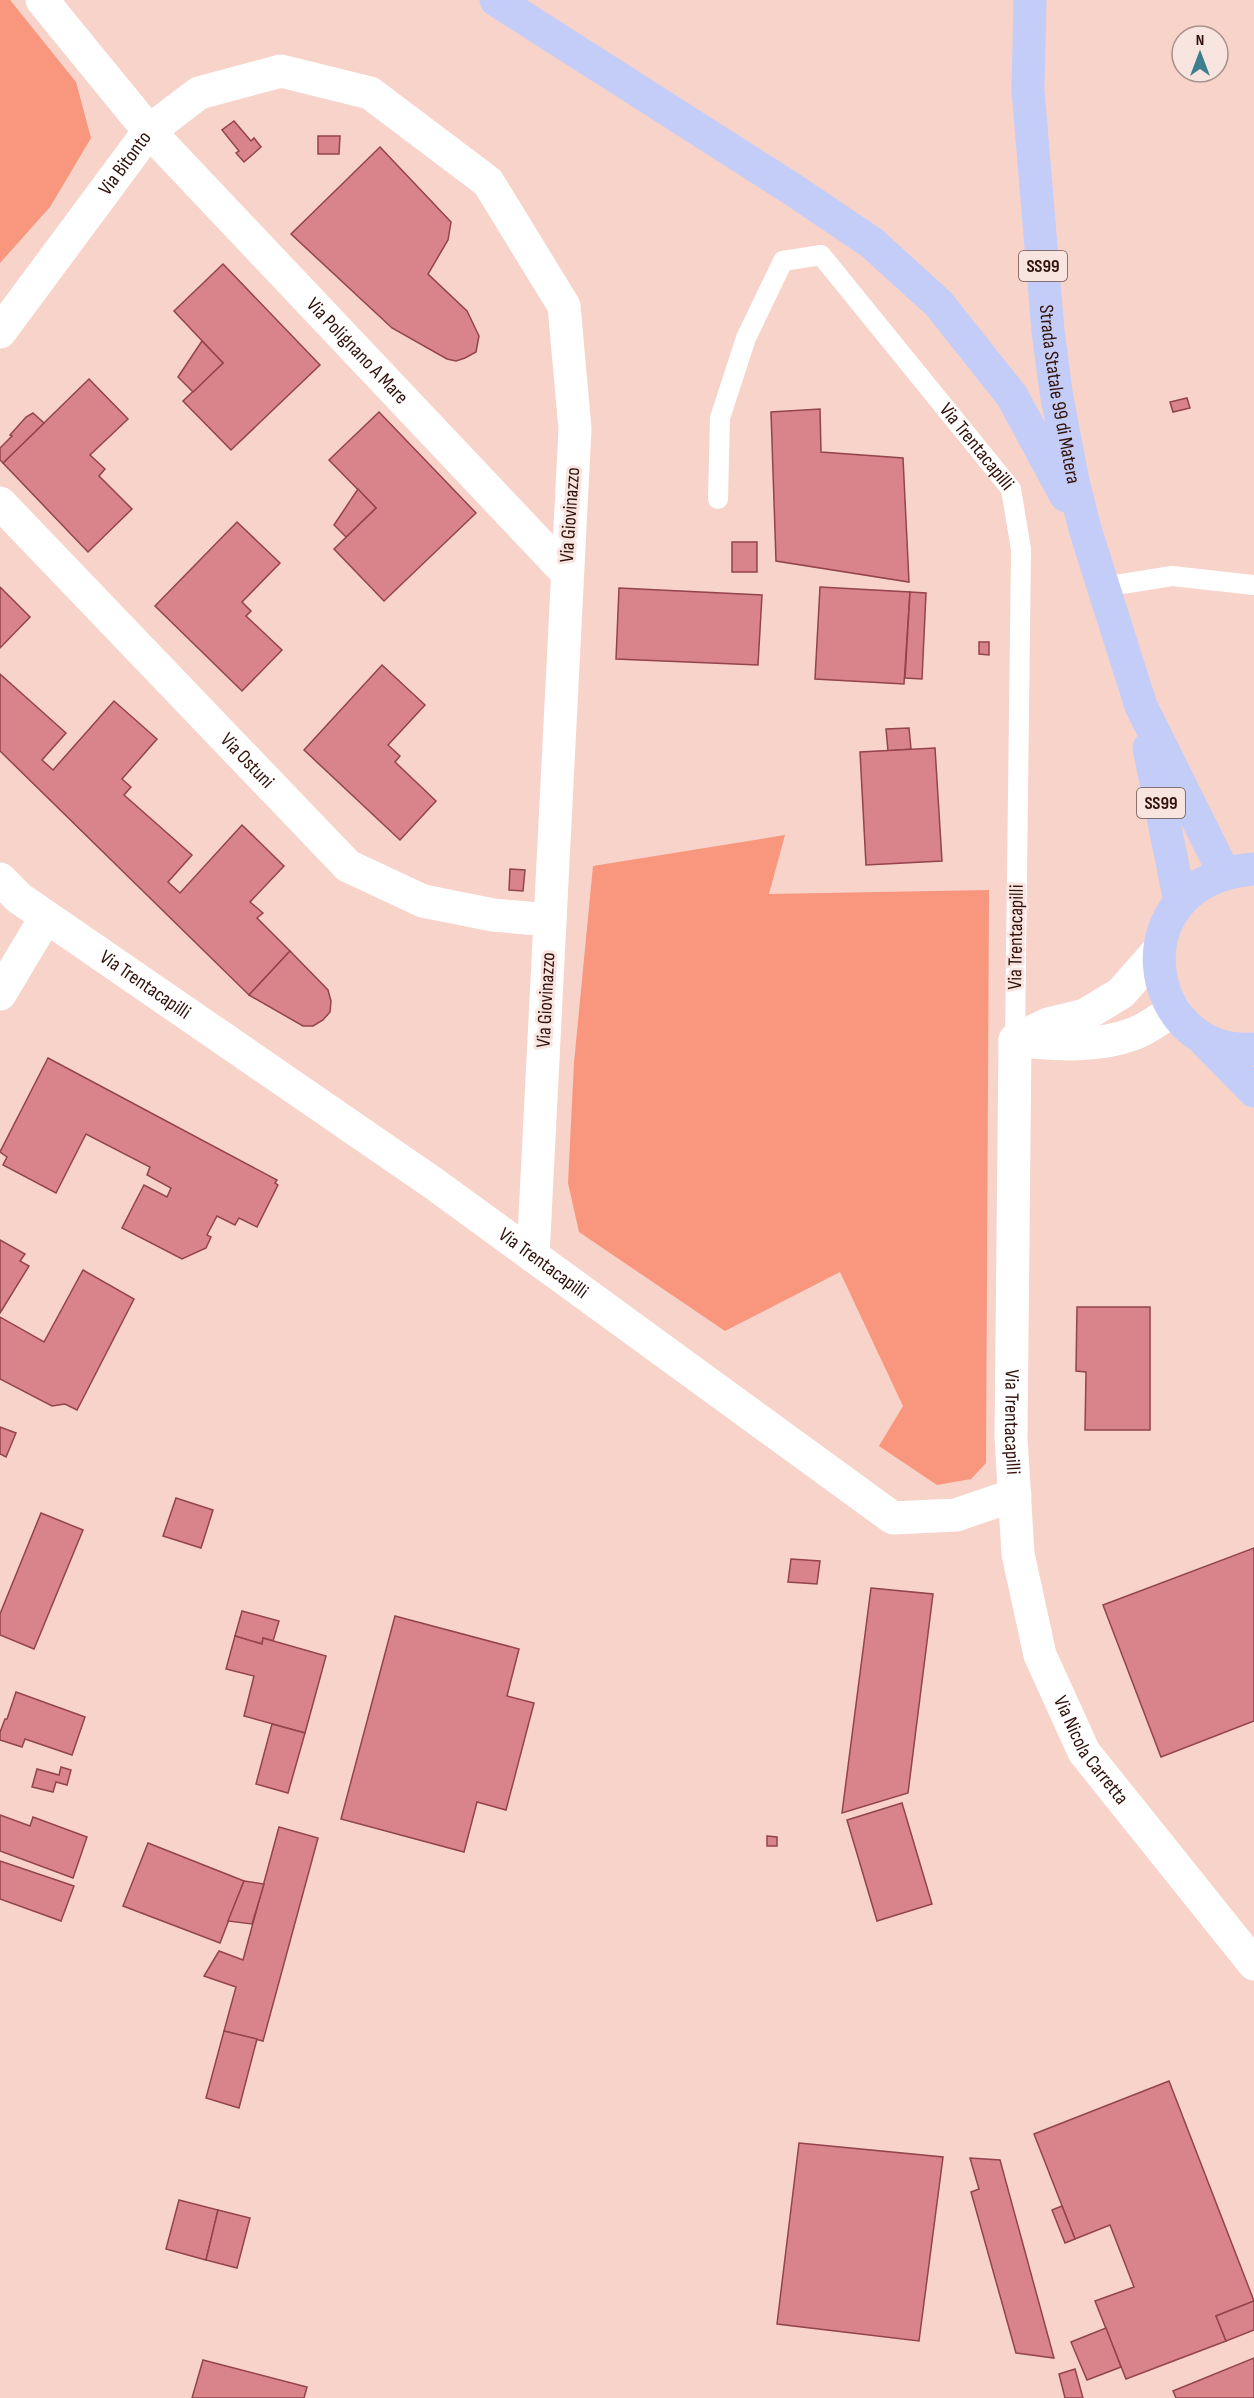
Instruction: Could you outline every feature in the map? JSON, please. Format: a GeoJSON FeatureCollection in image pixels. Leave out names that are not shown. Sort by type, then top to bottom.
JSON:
{"type":"FeatureCollection","features":[{"type":"Feature","properties":{"kind":"main road"},"geometry":{"type":"LineString","coordinates":[[496,0],[792,189],[872,243],[939,304],[1012,396],[1085,529]]}},
{"type":"Feature","properties":{"kind":"main road","name":"Strada Statale 99 di Matera"},"geometry":{"type":"LineString","coordinates":[[1030,0],[1028,90],[1048,332],[1056,392],[1085,529],[1141,706],[1180,901]]}},
{"type":"Feature","properties":{"kind":"main road","name":"Strada Statale 99 di Matera"},"geometry":{"type":"LineString","coordinates":[[1141,706],[1239,871]]}},
{"type":"Feature","properties":{"kind":"main road"},"geometry":{"type":"LineString","coordinates":[[1239,871],[1200,884],[1180,901],[1166,925],[1159,950],[1159,971],[1164,991],[1174,1010],[1254,1092]]}},
{"type":"Feature","properties":{"kind":"main road"},"geometry":{"type":"LineString","coordinates":[[1197,1034],[1219,1045],[1244,1050],[1254,1049]]}},
{"type":"Feature","properties":{"kind":"street","name":"Via Bitonto"},"geometry":{"type":"LineString","coordinates":[[0,332],[149,131],[42,0]]}},
{"type":"Feature","properties":{"kind":"street","name":"Via Giovinazzo"},"geometry":{"type":"LineString","coordinates":[[149,131],[199,93],[281,71],[370,93],[488,182],[564,306],[575,429],[533,1256]]}},
{"type":"Feature","properties":{"kind":"street","name":"Via Polignano A Mare"},"geometry":{"type":"LineString","coordinates":[[149,131],[566,573]]}},
{"type":"Feature","properties":{"kind":"street","name":"Via Ostuni"},"geometry":{"type":"LineString","coordinates":[[0,503],[348,866],[423,901],[493,915],[550,920]]}},
{"type":"Feature","properties":{"kind":"street","name":"Via Trentacapilli"},"geometry":{"type":"LineString","coordinates":[[0,879],[18,898],[433,1183],[893,1518],[956,1515],[1015,1496],[1011,1438],[1015,1040]]}},
{"type":"Feature","properties":{"kind":"street"},"geometry":{"type":"LineString","coordinates":[[0,994],[46,917]]}},
{"type":"Feature","properties":{"kind":"street"},"geometry":{"type":"LineString","coordinates":[[1015,1040],[1048,1024],[1085,1015],[1120,993],[1159,950]]}},
{"type":"Feature","properties":{"kind":"street"},"geometry":{"type":"LineString","coordinates":[[1015,1040],[1062,1045],[1104,1043],[1136,1034],[1174,1010]]}},
{"type":"Feature","properties":{"kind":"street","name":"Via Nicola Carretta"},"geometry":{"type":"LineString","coordinates":[[1015,1496],[1018,1554],[1040,1655],[1084,1752],[1254,1964]]}},
{"type":"Feature","properties":{"kind":"lane","name":"Via Trentacapilli"},"geometry":{"type":"LineString","coordinates":[[718,499],[720,418],[746,338],[783,261],[821,255],[1011,489],[1021,549],[1015,1040]]}},
{"type":"Feature","properties":{"kind":"lane"},"geometry":{"type":"LineString","coordinates":[[1103,587],[1172,576],[1254,585]]}},
{"type":"Feature","properties":{"kind":"shaded area"},"geometry":{"type":"Polygon","coordinates":[[[0,0],[10,0],[76,82],[91,138],[50,207],[0,263],[0,0]]]}},
{"type":"Feature","properties":{"kind":"shaded area"},"geometry":{"type":"Polygon","coordinates":[[[785,835],[769,894],[989,890],[986,1463],[971,1479],[937,1485],[879,1446],[903,1406],[840,1272],[725,1331],[579,1232],[568,1183],[574,1063],[593,866],[785,835]]]}},
{"type":"Feature","properties":{"kind":"building"},"geometry":{"type":"Polygon","coordinates":[[[234,121],[251,141],[254,138],[261,147],[244,162],[236,153],[239,151],[222,130],[234,121]]]}},
{"type":"Feature","properties":{"kind":"building"},"geometry":{"type":"Polygon","coordinates":[[[318,136],[340,136],[339,154],[318,154],[318,136]]]}},
{"type":"Feature","properties":{"kind":"building"},"geometry":{"type":"Polygon","coordinates":[[[380,147],[451,222],[448,240],[428,274],[467,311],[479,336],[476,352],[465,358],[456,361],[447,359],[392,328],[291,234],[380,147]]]}},
{"type":"Feature","properties":{"kind":"building"},"geometry":{"type":"Polygon","coordinates":[[[223,264],[320,365],[231,450],[183,401],[223,363],[174,311],[223,264]]]}},
{"type":"Feature","properties":{"kind":"building"},"geometry":{"type":"Polygon","coordinates":[[[202,341],[223,363],[193,392],[178,377],[202,341]]]}},
{"type":"Feature","properties":{"kind":"building"},"geometry":{"type":"Polygon","coordinates":[[[89,379],[128,419],[90,455],[105,469],[99,476],[132,509],[88,552],[3,463],[89,379]]]}},
{"type":"Feature","properties":{"kind":"building"},"geometry":{"type":"Polygon","coordinates":[[[1187,398],[1190,408],[1173,412],[1170,402],[1187,398]]]}},
{"type":"Feature","properties":{"kind":"building"},"geometry":{"type":"Polygon","coordinates":[[[820,409],[821,452],[903,458],[909,582],[776,561],[771,412],[820,409]]]}},
{"type":"Feature","properties":{"kind":"building"},"geometry":{"type":"Polygon","coordinates":[[[379,412],[476,513],[384,601],[334,549],[376,508],[329,460],[379,412]]]}},
{"type":"Feature","properties":{"kind":"building"},"geometry":{"type":"Polygon","coordinates":[[[33,413],[44,423],[3,463],[0,460],[0,448],[26,417],[33,413]]]}},
{"type":"Feature","properties":{"kind":"building"},"geometry":{"type":"Polygon","coordinates":[[[358,489],[376,508],[346,537],[334,525],[358,489]]]}},
{"type":"Feature","properties":{"kind":"building"},"geometry":{"type":"Polygon","coordinates":[[[237,522],[280,563],[242,602],[251,611],[246,616],[282,650],[242,691],[155,606],[237,522]]]}},
{"type":"Feature","properties":{"kind":"building"},"geometry":{"type":"Polygon","coordinates":[[[732,542],[757,542],[757,572],[732,572],[732,542]]]}},
{"type":"Feature","properties":{"kind":"building"},"geometry":{"type":"Polygon","coordinates":[[[0,587],[30,617],[0,648],[0,587]]]}},
{"type":"Feature","properties":{"kind":"building"},"geometry":{"type":"Polygon","coordinates":[[[820,587],[910,592],[904,684],[815,679],[820,587]]]}},
{"type":"Feature","properties":{"kind":"building"},"geometry":{"type":"Polygon","coordinates":[[[619,588],[762,595],[758,665],[616,659],[619,588]]]}},
{"type":"Feature","properties":{"kind":"building"},"geometry":{"type":"Polygon","coordinates":[[[910,592],[926,593],[922,679],[905,678],[910,592]]]}},
{"type":"Feature","properties":{"kind":"building"},"geometry":{"type":"Polygon","coordinates":[[[979,642],[989,642],[989,655],[979,654],[979,642]]]}},
{"type":"Feature","properties":{"kind":"building"},"geometry":{"type":"Polygon","coordinates":[[[382,665],[425,705],[388,745],[400,756],[395,762],[436,801],[400,840],[304,750],[382,665]]]}},
{"type":"Feature","properties":{"kind":"building"},"geometry":{"type":"Polygon","coordinates":[[[0,674],[66,733],[42,760],[53,770],[114,701],[157,739],[122,779],[131,787],[124,795],[192,855],[168,882],[180,893],[242,825],[284,866],[250,902],[263,913],[257,918],[290,951],[249,995],[0,751],[0,674]]]}},
{"type":"Feature","properties":{"kind":"building"},"geometry":{"type":"Polygon","coordinates":[[[909,728],[911,749],[888,751],[886,729],[909,728]]]}},
{"type":"Feature","properties":{"kind":"building"},"geometry":{"type":"Polygon","coordinates":[[[935,748],[942,861],[866,865],[860,752],[935,748]]]}},
{"type":"Feature","properties":{"kind":"building"},"geometry":{"type":"Polygon","coordinates":[[[510,869],[525,870],[523,891],[509,890],[510,869]]]}},
{"type":"Feature","properties":{"kind":"building"},"geometry":{"type":"Polygon","coordinates":[[[290,951],[328,990],[331,1001],[330,1012],[313,1026],[303,1026],[249,995],[290,951]]]}},
{"type":"Feature","properties":{"kind":"building"},"geometry":{"type":"Polygon","coordinates":[[[48,1058],[277,1180],[275,1183],[278,1185],[257,1227],[239,1218],[235,1225],[217,1216],[207,1235],[211,1237],[206,1248],[182,1259],[122,1228],[144,1185],[167,1197],[171,1188],[147,1175],[150,1167],[86,1134],[56,1193],[3,1165],[7,1157],[0,1152],[48,1058]]]}},
{"type":"Feature","properties":{"kind":"building"},"geometry":{"type":"Polygon","coordinates":[[[0,1240],[25,1254],[20,1261],[29,1266],[0,1313],[0,1240]]]}},
{"type":"Feature","properties":{"kind":"building"},"geometry":{"type":"Polygon","coordinates":[[[83,1270],[134,1299],[77,1410],[65,1404],[52,1406],[0,1379],[0,1317],[44,1342],[83,1270]]]}},
{"type":"Feature","properties":{"kind":"building"},"geometry":{"type":"Polygon","coordinates":[[[1077,1307],[1150,1307],[1150,1430],[1085,1430],[1086,1372],[1076,1371],[1077,1307]]]}},
{"type":"Feature","properties":{"kind":"building"},"geometry":{"type":"Polygon","coordinates":[[[0,1427],[16,1433],[6,1457],[0,1454],[0,1427]]]}},
{"type":"Feature","properties":{"kind":"building"},"geometry":{"type":"Polygon","coordinates":[[[176,1498],[213,1510],[201,1548],[163,1536],[176,1498]]]}},
{"type":"Feature","properties":{"kind":"building"},"geometry":{"type":"Polygon","coordinates":[[[41,1513],[83,1530],[34,1649],[0,1635],[0,1614],[41,1513]]]}},
{"type":"Feature","properties":{"kind":"building"},"geometry":{"type":"Polygon","coordinates":[[[1254,1548],[1254,1721],[1161,1757],[1103,1605],[1254,1548]]]}},
{"type":"Feature","properties":{"kind":"building"},"geometry":{"type":"Polygon","coordinates":[[[791,1559],[820,1561],[817,1584],[788,1582],[791,1559]]]}},
{"type":"Feature","properties":{"kind":"building"},"geometry":{"type":"Polygon","coordinates":[[[871,1588],[933,1594],[908,1793],[842,1813],[871,1588]]]}},
{"type":"Feature","properties":{"kind":"building"},"geometry":{"type":"Polygon","coordinates":[[[242,1611],[279,1621],[273,1641],[263,1638],[262,1644],[235,1636],[242,1611]]]}},
{"type":"Feature","properties":{"kind":"building"},"geometry":{"type":"Polygon","coordinates":[[[395,1616],[519,1649],[507,1696],[534,1703],[506,1810],[477,1802],[464,1852],[341,1819],[395,1616]]]}},
{"type":"Feature","properties":{"kind":"building"},"geometry":{"type":"Polygon","coordinates":[[[235,1636],[262,1644],[263,1638],[326,1656],[305,1733],[244,1716],[254,1676],[226,1669],[235,1636]]]}},
{"type":"Feature","properties":{"kind":"building"},"geometry":{"type":"Polygon","coordinates":[[[16,1692],[85,1717],[72,1755],[25,1739],[22,1747],[0,1740],[0,1732],[16,1692]]]}},
{"type":"Feature","properties":{"kind":"building"},"geometry":{"type":"Polygon","coordinates":[[[272,1724],[305,1733],[288,1793],[256,1784],[272,1724]]]}},
{"type":"Feature","properties":{"kind":"building"},"geometry":{"type":"Polygon","coordinates":[[[61,1767],[71,1770],[67,1785],[56,1782],[53,1792],[32,1787],[37,1769],[59,1775],[61,1767]]]}},
{"type":"Feature","properties":{"kind":"building"},"geometry":{"type":"Polygon","coordinates":[[[902,1803],[932,1904],[877,1921],[847,1820],[902,1803]]]}},
{"type":"Feature","properties":{"kind":"building"},"geometry":{"type":"Polygon","coordinates":[[[0,1815],[30,1826],[33,1817],[87,1837],[73,1878],[0,1851],[0,1815]]]}},
{"type":"Feature","properties":{"kind":"building"},"geometry":{"type":"Polygon","coordinates":[[[279,1827],[318,1838],[263,2041],[224,2031],[236,1987],[204,1976],[219,1951],[243,1960],[279,1827]]]}},
{"type":"Feature","properties":{"kind":"building"},"geometry":{"type":"Polygon","coordinates":[[[767,1836],[777,1837],[777,1846],[767,1846],[767,1836]]]}},
{"type":"Feature","properties":{"kind":"building"},"geometry":{"type":"Polygon","coordinates":[[[148,1843],[244,1881],[220,1943],[123,1906],[148,1843]]]}},
{"type":"Feature","properties":{"kind":"building"},"geometry":{"type":"Polygon","coordinates":[[[0,1861],[74,1886],[61,1921],[0,1899],[0,1861]]]}},
{"type":"Feature","properties":{"kind":"building"},"geometry":{"type":"Polygon","coordinates":[[[244,1881],[264,1884],[252,1924],[228,1921],[244,1881]]]}},
{"type":"Feature","properties":{"kind":"building"},"geometry":{"type":"Polygon","coordinates":[[[224,2031],[257,2039],[239,2108],[206,2098],[224,2031]]]}},
{"type":"Feature","properties":{"kind":"building"},"geometry":{"type":"Polygon","coordinates":[[[1169,2081],[1254,2301],[1216,2316],[1226,2341],[1126,2379],[1095,2301],[1134,2287],[1110,2225],[1075,2239],[1034,2134],[1169,2081]]]}},
{"type":"Feature","properties":{"kind":"building"},"geometry":{"type":"Polygon","coordinates":[[[799,2143],[943,2157],[919,2341],[777,2324],[799,2143]]]}},
{"type":"Feature","properties":{"kind":"building"},"geometry":{"type":"Polygon","coordinates":[[[970,2158],[1000,2160],[1054,2358],[1016,2353],[971,2192],[979,2189],[970,2158]]]}},
{"type":"Feature","properties":{"kind":"building"},"geometry":{"type":"Polygon","coordinates":[[[179,2200],[218,2210],[206,2260],[166,2249],[179,2200]]]}},
{"type":"Feature","properties":{"kind":"building"},"geometry":{"type":"Polygon","coordinates":[[[1062,2206],[1075,2239],[1065,2243],[1052,2210],[1062,2206]]]}},
{"type":"Feature","properties":{"kind":"building"},"geometry":{"type":"Polygon","coordinates":[[[218,2210],[250,2218],[237,2268],[206,2260],[218,2210]]]}},
{"type":"Feature","properties":{"kind":"building"},"geometry":{"type":"Polygon","coordinates":[[[1254,2301],[1254,2330],[1226,2341],[1216,2316],[1254,2301]]]}},
{"type":"Feature","properties":{"kind":"building"},"geometry":{"type":"Polygon","coordinates":[[[1106,2328],[1121,2367],[1087,2380],[1071,2342],[1106,2328]]]}},
{"type":"Feature","properties":{"kind":"building"},"geometry":{"type":"Polygon","coordinates":[[[1254,2358],[1254,2398],[1176,2398],[1173,2391],[1254,2358]]]}},
{"type":"Feature","properties":{"kind":"building"},"geometry":{"type":"Polygon","coordinates":[[[203,2360],[307,2387],[304,2398],[192,2398],[203,2360]]]}},
{"type":"Feature","properties":{"kind":"building"},"geometry":{"type":"Polygon","coordinates":[[[1075,2369],[1083,2398],[1065,2398],[1059,2374],[1075,2369]]]}}]}
